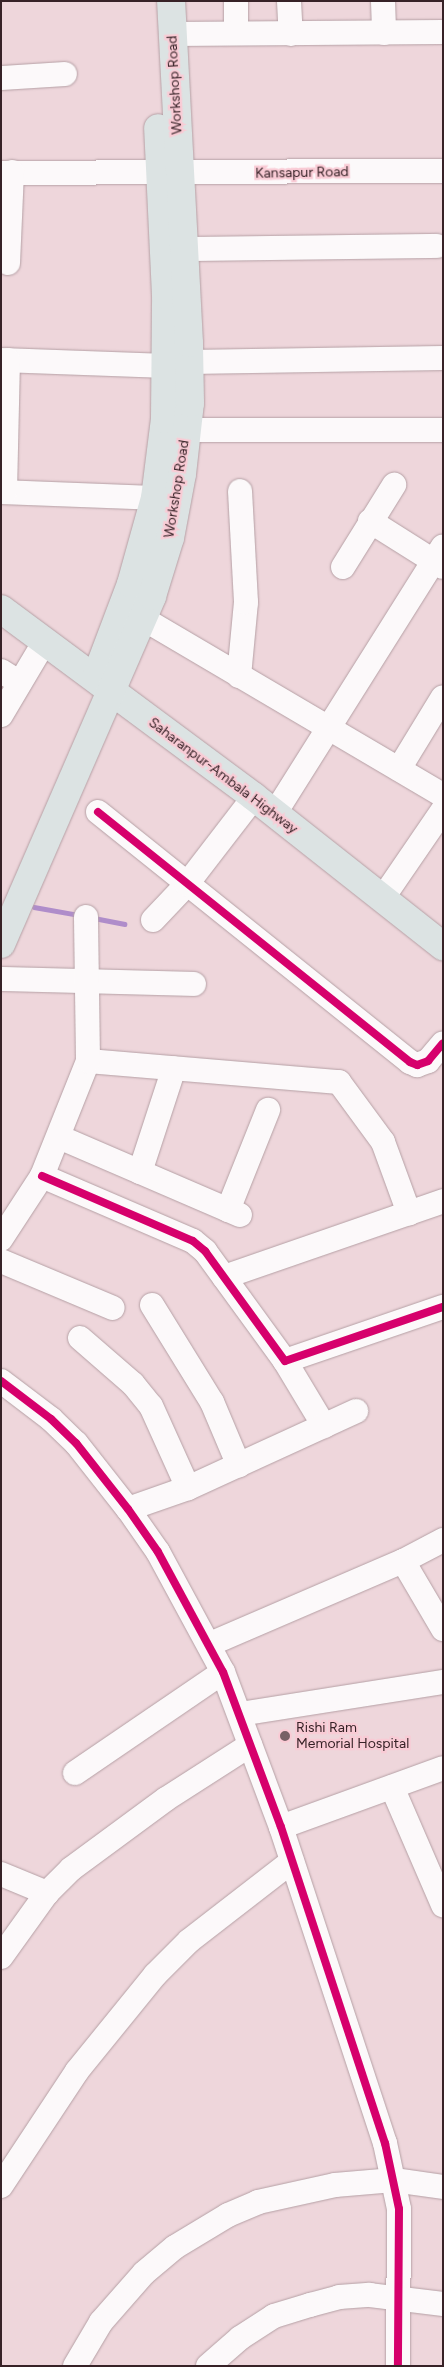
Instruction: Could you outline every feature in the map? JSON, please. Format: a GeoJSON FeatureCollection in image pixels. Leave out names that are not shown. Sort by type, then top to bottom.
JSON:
{"type":"FeatureCollection","features":[{"type":"Feature","properties":{"kind":"main road","name":"Workshop Road"},"geometry":{"type":"LineString","coordinates":[[1,904],[102,685],[142,618],[170,538],[187,430],[178,364],[170,174],[153,1]]}},
{"type":"Feature","properties":{"kind":"main road","name":"Workshop Road"},"geometry":{"type":"LineString","coordinates":[[1,944],[102,685],[155,498],[165,419],[178,364],[184,249],[170,174],[171,1]]}},
{"type":"Feature","properties":{"kind":"main road","name":"Saharanpur-Ambala Highway"},"geometry":{"type":"LineString","coordinates":[[1,609],[265,805],[443,946]]}},
{"type":"Feature","properties":{"kind":"street"},"geometry":{"type":"LineString","coordinates":[[236,1],[236,33]]}},
{"type":"Feature","properties":{"kind":"street"},"geometry":{"type":"LineString","coordinates":[[289,1],[290,34]]}},
{"type":"Feature","properties":{"kind":"street"},"geometry":{"type":"LineString","coordinates":[[383,1],[384,33]]}},
{"type":"Feature","properties":{"kind":"street"},"geometry":{"type":"LineString","coordinates":[[172,34],[443,32]]}},
{"type":"Feature","properties":{"kind":"street"},"geometry":{"type":"LineString","coordinates":[[1,78],[65,74]]}},
{"type":"Feature","properties":{"kind":"street","name":"Kansapur Road"},"geometry":{"type":"LineString","coordinates":[[7,172],[170,174],[443,171]]}},
{"type":"Feature","properties":{"kind":"street"},"geometry":{"type":"LineString","coordinates":[[7,172],[8,263]]}},
{"type":"Feature","properties":{"kind":"street"},"geometry":{"type":"LineString","coordinates":[[184,249],[437,246]]}},
{"type":"Feature","properties":{"kind":"street"},"geometry":{"type":"LineString","coordinates":[[155,498],[3,492],[5,360],[178,364],[443,358]]}},
{"type":"Feature","properties":{"kind":"street"},"geometry":{"type":"LineString","coordinates":[[187,430],[443,430]]}},
{"type":"Feature","properties":{"kind":"street"},"geometry":{"type":"LineString","coordinates":[[343,567],[394,485]]}},
{"type":"Feature","properties":{"kind":"street"},"geometry":{"type":"LineString","coordinates":[[239,676],[246,602],[240,491]]}},
{"type":"Feature","properties":{"kind":"street"},"geometry":{"type":"LineString","coordinates":[[153,920],[265,805],[329,728],[440,558],[370,521]]}},
{"type":"Feature","properties":{"kind":"street"},"geometry":{"type":"LineString","coordinates":[[142,618],[443,795]]}},
{"type":"Feature","properties":{"kind":"street"},"geometry":{"type":"LineString","coordinates":[[1,715],[11,677],[45,641]]}},
{"type":"Feature","properties":{"kind":"street"},"geometry":{"type":"LineString","coordinates":[[399,769],[443,697]]}},
{"type":"Feature","properties":{"kind":"street"},"geometry":{"type":"LineString","coordinates":[[382,899],[443,810]]}},
{"type":"Feature","properties":{"kind":"street"},"geometry":{"type":"LineString","coordinates":[[98,812],[410,1062],[416,1065],[428,1061],[443,1043]]}},
{"type":"Feature","properties":{"kind":"street"},"geometry":{"type":"LineString","coordinates":[[1,1240],[42,1176],[88,1061],[86,917]]}},
{"type":"Feature","properties":{"kind":"street"},"geometry":{"type":"LineString","coordinates":[[1,979],[194,984]]}},
{"type":"Feature","properties":{"kind":"street"},"geometry":{"type":"LineString","coordinates":[[88,1061],[339,1082],[383,1142],[409,1213]]}},
{"type":"Feature","properties":{"kind":"street"},"geometry":{"type":"LineString","coordinates":[[140,1172],[174,1068]]}},
{"type":"Feature","properties":{"kind":"street"},"geometry":{"type":"LineString","coordinates":[[59,1137],[234,1213],[268,1110]]}},
{"type":"Feature","properties":{"kind":"street"},"geometry":{"type":"LineString","coordinates":[[42,1176],[193,1241],[224,1277],[285,1361],[324,1426]]}},
{"type":"Feature","properties":{"kind":"street"},"geometry":{"type":"LineString","coordinates":[[224,1277],[443,1202]]}},
{"type":"Feature","properties":{"kind":"street"},"geometry":{"type":"LineString","coordinates":[[1,1261],[113,1308]]}},
{"type":"Feature","properties":{"kind":"street"},"geometry":{"type":"LineString","coordinates":[[152,1305],[212,1402],[239,1466]]}},
{"type":"Feature","properties":{"kind":"street"},"geometry":{"type":"LineString","coordinates":[[285,1361],[443,1307]]}},
{"type":"Feature","properties":{"kind":"street"},"geometry":{"type":"LineString","coordinates":[[80,1338],[133,1384],[151,1406],[188,1488]]}},
{"type":"Feature","properties":{"kind":"street"},"geometry":{"type":"LineString","coordinates":[[1,1381],[58,1425],[128,1509],[158,1552],[210,1644],[240,1714],[281,1827],[394,2180],[399,2209],[400,2297],[398,2366]]}},
{"type":"Feature","properties":{"kind":"street"},"geometry":{"type":"LineString","coordinates":[[128,1509],[188,1488],[356,1412]]}},
{"type":"Feature","properties":{"kind":"street"},"geometry":{"type":"LineString","coordinates":[[210,1644],[403,1561],[443,1540]]}},
{"type":"Feature","properties":{"kind":"street"},"geometry":{"type":"LineString","coordinates":[[403,1561],[443,1629]]}},
{"type":"Feature","properties":{"kind":"street"},"geometry":{"type":"LineString","coordinates":[[75,1774],[223,1672]]}},
{"type":"Feature","properties":{"kind":"street"},"geometry":{"type":"LineString","coordinates":[[240,1714],[443,1682]]}},
{"type":"Feature","properties":{"kind":"street"},"geometry":{"type":"LineString","coordinates":[[1,1958],[47,1893],[96,1850],[250,1745]]}},
{"type":"Feature","properties":{"kind":"street"},"geometry":{"type":"LineString","coordinates":[[281,1827],[443,1768]]}},
{"type":"Feature","properties":{"kind":"street"},"geometry":{"type":"LineString","coordinates":[[392,1786],[443,1905]]}},
{"type":"Feature","properties":{"kind":"street"},"geometry":{"type":"LineString","coordinates":[[1,2186],[77,2071],[155,1975],[189,1940],[292,1861]]}},
{"type":"Feature","properties":{"kind":"street"},"geometry":{"type":"LineString","coordinates":[[1,1874],[47,1893]]}},
{"type":"Feature","properties":{"kind":"street"},"geometry":{"type":"LineString","coordinates":[[75,2366],[101,2322],[144,2273],[204,2228],[258,2202],[302,2190],[394,2180],[443,2187]]}},
{"type":"Feature","properties":{"kind":"street"},"geometry":{"type":"LineString","coordinates":[[208,2366],[240,2338],[274,2316],[339,2297],[400,2297],[443,2304]]}},
{"type":"Feature","properties":{"kind":"waterway"},"geometry":{"type":"LineString","coordinates":[[34,907],[79,915]]}},
{"type":"Feature","properties":{"kind":"waterway"},"geometry":{"type":"LineString","coordinates":[[94,918],[124,924]]}},
{"type":"Feature","properties":{"kind":"cycle path"},"geometry":{"type":"LineString","coordinates":[[98,812],[410,1062],[417,1065],[428,1061],[443,1043]]}},
{"type":"Feature","properties":{"kind":"cycle path"},"geometry":{"type":"LineString","coordinates":[[42,1176],[193,1241],[205,1251],[285,1361],[443,1307]]}},
{"type":"Feature","properties":{"kind":"cycle path"},"geometry":{"type":"LineString","coordinates":[[1,1381],[51,1419],[76,1443],[128,1509],[158,1552],[223,1672],[281,1827],[385,2143],[399,2209],[398,2366]]}},
{"type":"Feature","properties":{"kind":"place","name":"Rishi Ram Memorial Hospital"},"geometry":{"type":"Point","coordinates":[285,1736]}}]}
